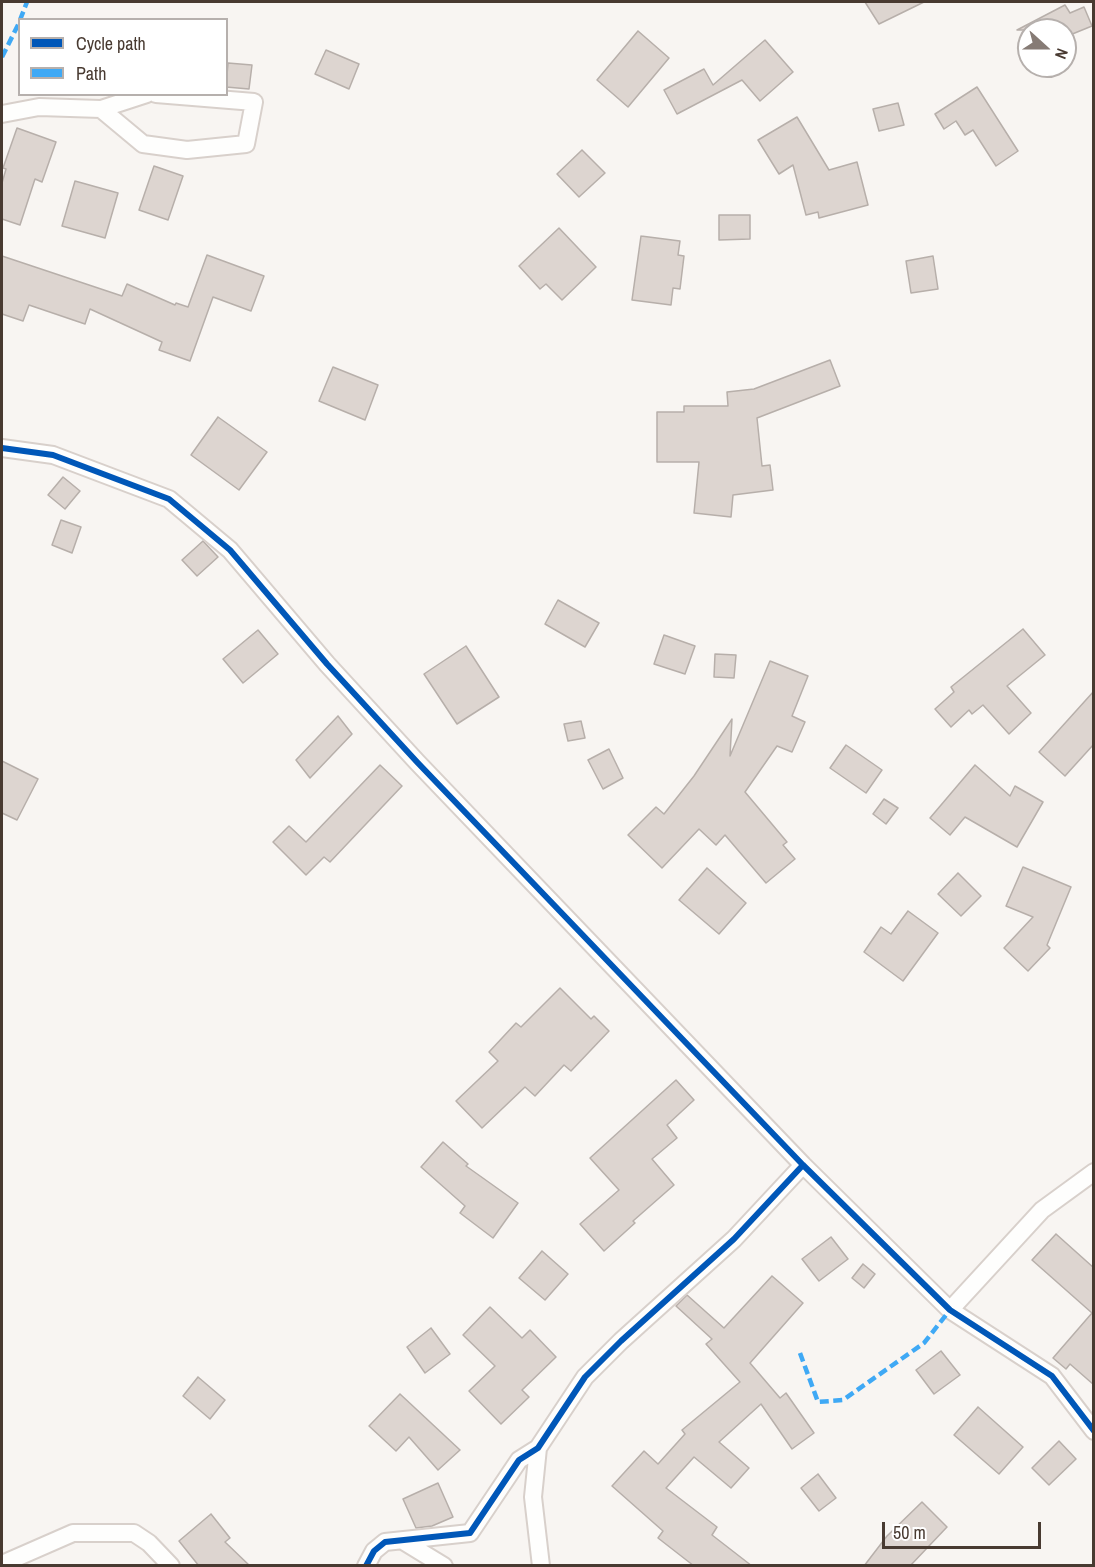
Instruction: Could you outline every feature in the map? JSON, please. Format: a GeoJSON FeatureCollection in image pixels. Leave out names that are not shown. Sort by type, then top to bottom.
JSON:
{"type":"FeatureCollection","features":[{"type":"Feature","properties":{"kind":"street"},"geometry":{"type":"LineString","coordinates":[[2,114],[39,107],[101,109],[141,96]]}},
{"type":"Feature","properties":{"kind":"street"},"geometry":{"type":"LineString","coordinates":[[101,109],[143,144],[187,150],[246,144],[254,102],[180,96]]}},
{"type":"Feature","properties":{"kind":"street"},"geometry":{"type":"LineString","coordinates":[[2,448],[53,455],[169,499],[230,550],[327,664],[417,762],[803,1165],[950,1310],[1052,1376],[1094,1431]]}},
{"type":"Feature","properties":{"kind":"street"},"geometry":{"type":"LineString","coordinates":[[366,1566],[374,1551],[386,1542],[470,1533],[519,1460],[538,1448],[585,1377],[621,1341],[734,1239],[803,1165]]}},
{"type":"Feature","properties":{"kind":"street"},"geometry":{"type":"LineString","coordinates":[[950,1310],[1042,1210],[1094,1172]]}},
{"type":"Feature","properties":{"kind":"street"},"geometry":{"type":"LineString","coordinates":[[538,1448],[533,1497],[541,1566]]}},
{"type":"Feature","properties":{"kind":"street"},"geometry":{"type":"LineString","coordinates":[[2,1564],[73,1533],[134,1533],[149,1543],[171,1566]]}},
{"type":"Feature","properties":{"kind":"street"},"geometry":{"type":"LineString","coordinates":[[403,1541],[444,1566]]}},
{"type":"Feature","properties":{"kind":"building"},"geometry":{"type":"Polygon","coordinates":[[[865,2],[924,2],[879,24],[865,2]]]}},
{"type":"Feature","properties":{"kind":"building"},"geometry":{"type":"Polygon","coordinates":[[[1065,5],[1070,13],[1084,7],[1092,26],[1077,32],[1077,18],[1040,18],[1065,5]]]}},
{"type":"Feature","properties":{"kind":"building"},"geometry":{"type":"Polygon","coordinates":[[[638,31],[669,58],[628,107],[597,80],[638,31]]]}},
{"type":"Feature","properties":{"kind":"building"},"geometry":{"type":"Polygon","coordinates":[[[765,40],[793,72],[760,101],[742,80],[677,114],[664,90],[704,69],[713,85],[765,40]]]}},
{"type":"Feature","properties":{"kind":"building"},"geometry":{"type":"Polygon","coordinates":[[[326,50],[359,64],[349,89],[315,74],[326,50]]]}},
{"type":"Feature","properties":{"kind":"building"},"geometry":{"type":"Polygon","coordinates":[[[228,63],[252,65],[249,89],[228,87],[228,63]]]}},
{"type":"Feature","properties":{"kind":"building"},"geometry":{"type":"Polygon","coordinates":[[[977,87],[1018,151],[996,166],[973,130],[965,135],[956,121],[944,129],[935,114],[977,87]]]}},
{"type":"Feature","properties":{"kind":"building"},"geometry":{"type":"Polygon","coordinates":[[[898,103],[904,125],[879,131],[873,109],[898,103]]]}},
{"type":"Feature","properties":{"kind":"building"},"geometry":{"type":"Polygon","coordinates":[[[797,117],[829,170],[857,162],[868,205],[819,218],[818,212],[806,215],[793,165],[779,174],[758,140],[797,117]]]}},
{"type":"Feature","properties":{"kind":"building"},"geometry":{"type":"Polygon","coordinates":[[[17,128],[56,142],[42,182],[35,179],[20,225],[2,219],[2,183],[6,169],[3,168],[17,128]]]}},
{"type":"Feature","properties":{"kind":"building"},"geometry":{"type":"Polygon","coordinates":[[[582,150],[605,173],[579,197],[557,174],[582,150]]]}},
{"type":"Feature","properties":{"kind":"building"},"geometry":{"type":"Polygon","coordinates":[[[154,166],[183,176],[168,220],[139,210],[154,166]]]}},
{"type":"Feature","properties":{"kind":"building"},"geometry":{"type":"Polygon","coordinates":[[[75,181],[118,193],[105,238],[62,226],[75,181]]]}},
{"type":"Feature","properties":{"kind":"building"},"geometry":{"type":"Polygon","coordinates":[[[719,215],[750,215],[750,239],[719,240],[719,215]]]}},
{"type":"Feature","properties":{"kind":"building"},"geometry":{"type":"Polygon","coordinates":[[[559,228],[596,267],[562,300],[546,284],[540,289],[519,266],[559,228]]]}},
{"type":"Feature","properties":{"kind":"building"},"geometry":{"type":"Polygon","coordinates":[[[641,236],[680,241],[678,255],[684,256],[680,289],[673,288],[671,305],[632,300],[641,236]]]}},
{"type":"Feature","properties":{"kind":"building"},"geometry":{"type":"Polygon","coordinates":[[[207,255],[264,276],[251,311],[213,297],[190,361],[159,350],[162,342],[90,309],[85,324],[29,305],[23,321],[2,314],[2,256],[122,296],[127,284],[175,305],[176,303],[188,307],[207,255]]]}},
{"type":"Feature","properties":{"kind":"building"},"geometry":{"type":"Polygon","coordinates":[[[933,256],[938,289],[911,293],[906,261],[933,256]]]}},
{"type":"Feature","properties":{"kind":"building"},"geometry":{"type":"Polygon","coordinates":[[[830,360],[840,386],[757,418],[762,466],[770,465],[773,490],[733,495],[731,517],[694,513],[699,462],[657,462],[657,412],[684,412],[684,406],[728,406],[727,392],[754,389],[830,360]]]}},
{"type":"Feature","properties":{"kind":"building"},"geometry":{"type":"Polygon","coordinates":[[[333,367],[378,385],[365,420],[319,401],[333,367]]]}},
{"type":"Feature","properties":{"kind":"building"},"geometry":{"type":"Polygon","coordinates":[[[218,417],[267,452],[239,490],[191,455],[218,417]]]}},
{"type":"Feature","properties":{"kind":"building"},"geometry":{"type":"Polygon","coordinates":[[[63,477],[80,491],[65,509],[48,495],[63,477]]]}},
{"type":"Feature","properties":{"kind":"building"},"geometry":{"type":"Polygon","coordinates":[[[61,520],[81,527],[72,553],[52,545],[61,520]]]}},
{"type":"Feature","properties":{"kind":"building"},"geometry":{"type":"Polygon","coordinates":[[[203,541],[218,557],[197,576],[182,560],[203,541]]]}},
{"type":"Feature","properties":{"kind":"building"},"geometry":{"type":"Polygon","coordinates":[[[558,600],[599,623],[585,647],[545,624],[558,600]]]}},
{"type":"Feature","properties":{"kind":"building"},"geometry":{"type":"Polygon","coordinates":[[[1023,629],[1045,655],[1007,686],[1031,713],[1009,734],[983,705],[972,714],[969,710],[951,727],[935,709],[954,692],[951,687],[1023,629]]]}},
{"type":"Feature","properties":{"kind":"building"},"geometry":{"type":"Polygon","coordinates":[[[258,630],[278,654],[243,683],[223,659],[258,630]]]}},
{"type":"Feature","properties":{"kind":"building"},"geometry":{"type":"Polygon","coordinates":[[[664,635],[695,646],[685,674],[654,664],[664,635]]]}},
{"type":"Feature","properties":{"kind":"building"},"geometry":{"type":"Polygon","coordinates":[[[466,646],[499,697],[457,724],[424,674],[466,646]]]}},
{"type":"Feature","properties":{"kind":"building"},"geometry":{"type":"Polygon","coordinates":[[[715,654],[736,655],[734,678],[714,677],[715,654]]]}},
{"type":"Feature","properties":{"kind":"building"},"geometry":{"type":"Polygon","coordinates":[[[770,661],[808,676],[792,716],[805,722],[792,752],[777,746],[745,792],[787,842],[783,845],[795,859],[766,883],[725,835],[716,845],[699,829],[662,868],[628,835],[656,807],[664,814],[694,776],[732,719],[730,756],[770,661]]]}},
{"type":"Feature","properties":{"kind":"building"},"geometry":{"type":"Polygon","coordinates":[[[1094,691],[1094,744],[1065,776],[1039,752],[1094,691]]]}},
{"type":"Feature","properties":{"kind":"building"},"geometry":{"type":"Polygon","coordinates":[[[338,716],[352,734],[310,778],[296,760],[338,716]]]}},
{"type":"Feature","properties":{"kind":"building"},"geometry":{"type":"Polygon","coordinates":[[[581,721],[585,738],[568,741],[564,724],[581,721]]]}},
{"type":"Feature","properties":{"kind":"building"},"geometry":{"type":"Polygon","coordinates":[[[846,745],[882,770],[866,793],[830,768],[846,745]]]}},
{"type":"Feature","properties":{"kind":"building"},"geometry":{"type":"Polygon","coordinates":[[[609,749],[623,778],[603,789],[588,760],[609,749]]]}},
{"type":"Feature","properties":{"kind":"building"},"geometry":{"type":"Polygon","coordinates":[[[2,761],[38,779],[17,820],[2,813],[2,761]]]}},
{"type":"Feature","properties":{"kind":"building"},"geometry":{"type":"Polygon","coordinates":[[[380,765],[402,786],[330,862],[324,857],[306,875],[273,842],[289,826],[306,842],[380,765]]]}},
{"type":"Feature","properties":{"kind":"building"},"geometry":{"type":"Polygon","coordinates":[[[975,765],[1010,796],[1015,786],[1043,802],[1017,847],[965,817],[950,835],[930,818],[975,765]]]}},
{"type":"Feature","properties":{"kind":"building"},"geometry":{"type":"Polygon","coordinates":[[[884,799],[898,808],[886,824],[873,814],[884,799]]]}},
{"type":"Feature","properties":{"kind":"building"},"geometry":{"type":"Polygon","coordinates":[[[1023,867],[1071,887],[1047,945],[1050,948],[1028,971],[1004,948],[1033,917],[1006,906],[1023,867]]]}},
{"type":"Feature","properties":{"kind":"building"},"geometry":{"type":"Polygon","coordinates":[[[707,868],[746,903],[719,934],[679,900],[707,868]]]}},
{"type":"Feature","properties":{"kind":"building"},"geometry":{"type":"Polygon","coordinates":[[[958,873],[981,896],[961,916],[938,894],[958,873]]]}},
{"type":"Feature","properties":{"kind":"building"},"geometry":{"type":"Polygon","coordinates":[[[908,911],[938,933],[903,981],[864,952],[881,927],[891,934],[908,911]]]}},
{"type":"Feature","properties":{"kind":"building"},"geometry":{"type":"Polygon","coordinates":[[[560,988],[591,1019],[594,1016],[609,1031],[571,1071],[564,1065],[535,1096],[525,1087],[482,1128],[456,1101],[498,1061],[489,1052],[516,1023],[521,1027],[560,988]]]}},
{"type":"Feature","properties":{"kind":"building"},"geometry":{"type":"Polygon","coordinates":[[[676,1080],[694,1100],[667,1125],[677,1138],[652,1159],[674,1185],[633,1221],[635,1223],[604,1251],[580,1224],[619,1190],[590,1158],[676,1080]]]}},
{"type":"Feature","properties":{"kind":"building"},"geometry":{"type":"Polygon","coordinates":[[[443,1142],[468,1164],[466,1166],[518,1203],[493,1238],[460,1213],[465,1206],[421,1167],[443,1142]]]}},
{"type":"Feature","properties":{"kind":"building"},"geometry":{"type":"Polygon","coordinates":[[[1056,1234],[1094,1268],[1094,1385],[1070,1364],[1066,1369],[1053,1358],[1092,1313],[1032,1260],[1056,1234]]]}},
{"type":"Feature","properties":{"kind":"building"},"geometry":{"type":"Polygon","coordinates":[[[831,1237],[848,1259],[819,1281],[802,1259],[831,1237]]]}},
{"type":"Feature","properties":{"kind":"building"},"geometry":{"type":"Polygon","coordinates":[[[542,1251],[568,1274],[545,1300],[519,1278],[542,1251]]]}},
{"type":"Feature","properties":{"kind":"building"},"geometry":{"type":"Polygon","coordinates":[[[863,1264],[875,1274],[864,1288],[852,1278],[863,1264]]]}},
{"type":"Feature","properties":{"kind":"building"},"geometry":{"type":"Polygon","coordinates":[[[772,1276],[803,1303],[750,1363],[780,1398],[786,1393],[814,1433],[792,1449],[761,1404],[719,1442],[749,1468],[731,1488],[694,1457],[666,1488],[717,1527],[712,1535],[752,1566],[694,1566],[658,1538],[663,1531],[612,1486],[644,1451],[658,1464],[685,1434],[682,1430],[740,1382],[706,1344],[712,1339],[676,1306],[687,1295],[724,1328],[772,1276]]]}},
{"type":"Feature","properties":{"kind":"building"},"geometry":{"type":"Polygon","coordinates":[[[490,1307],[522,1338],[530,1330],[556,1357],[522,1390],[529,1397],[501,1424],[469,1391],[495,1366],[463,1335],[490,1307]]]}},
{"type":"Feature","properties":{"kind":"building"},"geometry":{"type":"Polygon","coordinates":[[[431,1328],[450,1354],[425,1373],[407,1347],[431,1328]]]}},
{"type":"Feature","properties":{"kind":"building"},"geometry":{"type":"Polygon","coordinates":[[[941,1351],[960,1375],[934,1394],[916,1370],[941,1351]]]}},
{"type":"Feature","properties":{"kind":"building"},"geometry":{"type":"Polygon","coordinates":[[[198,1377],[225,1400],[210,1419],[183,1396],[198,1377]]]}},
{"type":"Feature","properties":{"kind":"building"},"geometry":{"type":"Polygon","coordinates":[[[400,1394],[460,1450],[438,1470],[409,1437],[396,1451],[369,1426],[400,1394]]]}},
{"type":"Feature","properties":{"kind":"building"},"geometry":{"type":"Polygon","coordinates":[[[978,1407],[1023,1447],[999,1474],[954,1435],[978,1407]]]}},
{"type":"Feature","properties":{"kind":"building"},"geometry":{"type":"Polygon","coordinates":[[[1059,1441],[1076,1459],[1049,1485],[1032,1468],[1059,1441]]]}},
{"type":"Feature","properties":{"kind":"building"},"geometry":{"type":"Polygon","coordinates":[[[818,1474],[836,1498],[819,1511],[801,1488],[818,1474]]]}},
{"type":"Feature","properties":{"kind":"building"},"geometry":{"type":"Polygon","coordinates":[[[438,1483],[453,1517],[432,1526],[416,1528],[403,1499],[438,1483]]]}},
{"type":"Feature","properties":{"kind":"building"},"geometry":{"type":"Polygon","coordinates":[[[922,1502],[947,1527],[910,1566],[864,1566],[887,1536],[922,1502]]]}},
{"type":"Feature","properties":{"kind":"building"},"geometry":{"type":"Polygon","coordinates":[[[211,1514],[230,1538],[225,1542],[250,1566],[199,1566],[179,1541],[211,1514]]]}},
{"type":"Feature","properties":{"kind":"marked path"},"geometry":{"type":"LineString","coordinates":[[21,18],[27,2]]}},
{"type":"Feature","properties":{"kind":"marked path"},"geometry":{"type":"LineString","coordinates":[[2,57],[18,25]]}},
{"type":"Feature","properties":{"kind":"marked path"},"geometry":{"type":"LineString","coordinates":[[800,1353],[818,1402],[843,1400],[924,1343],[950,1310]]}},
{"type":"Feature","properties":{"kind":"cycle path"},"geometry":{"type":"LineString","coordinates":[[2,448],[53,455],[169,499],[230,550],[327,664],[417,762],[803,1165],[950,1310],[1052,1376],[1094,1431]]}},
{"type":"Feature","properties":{"kind":"cycle path"},"geometry":{"type":"LineString","coordinates":[[366,1566],[374,1551],[385,1542],[470,1533],[519,1460],[538,1448],[585,1377],[621,1341],[734,1239],[803,1165]]}}]}
